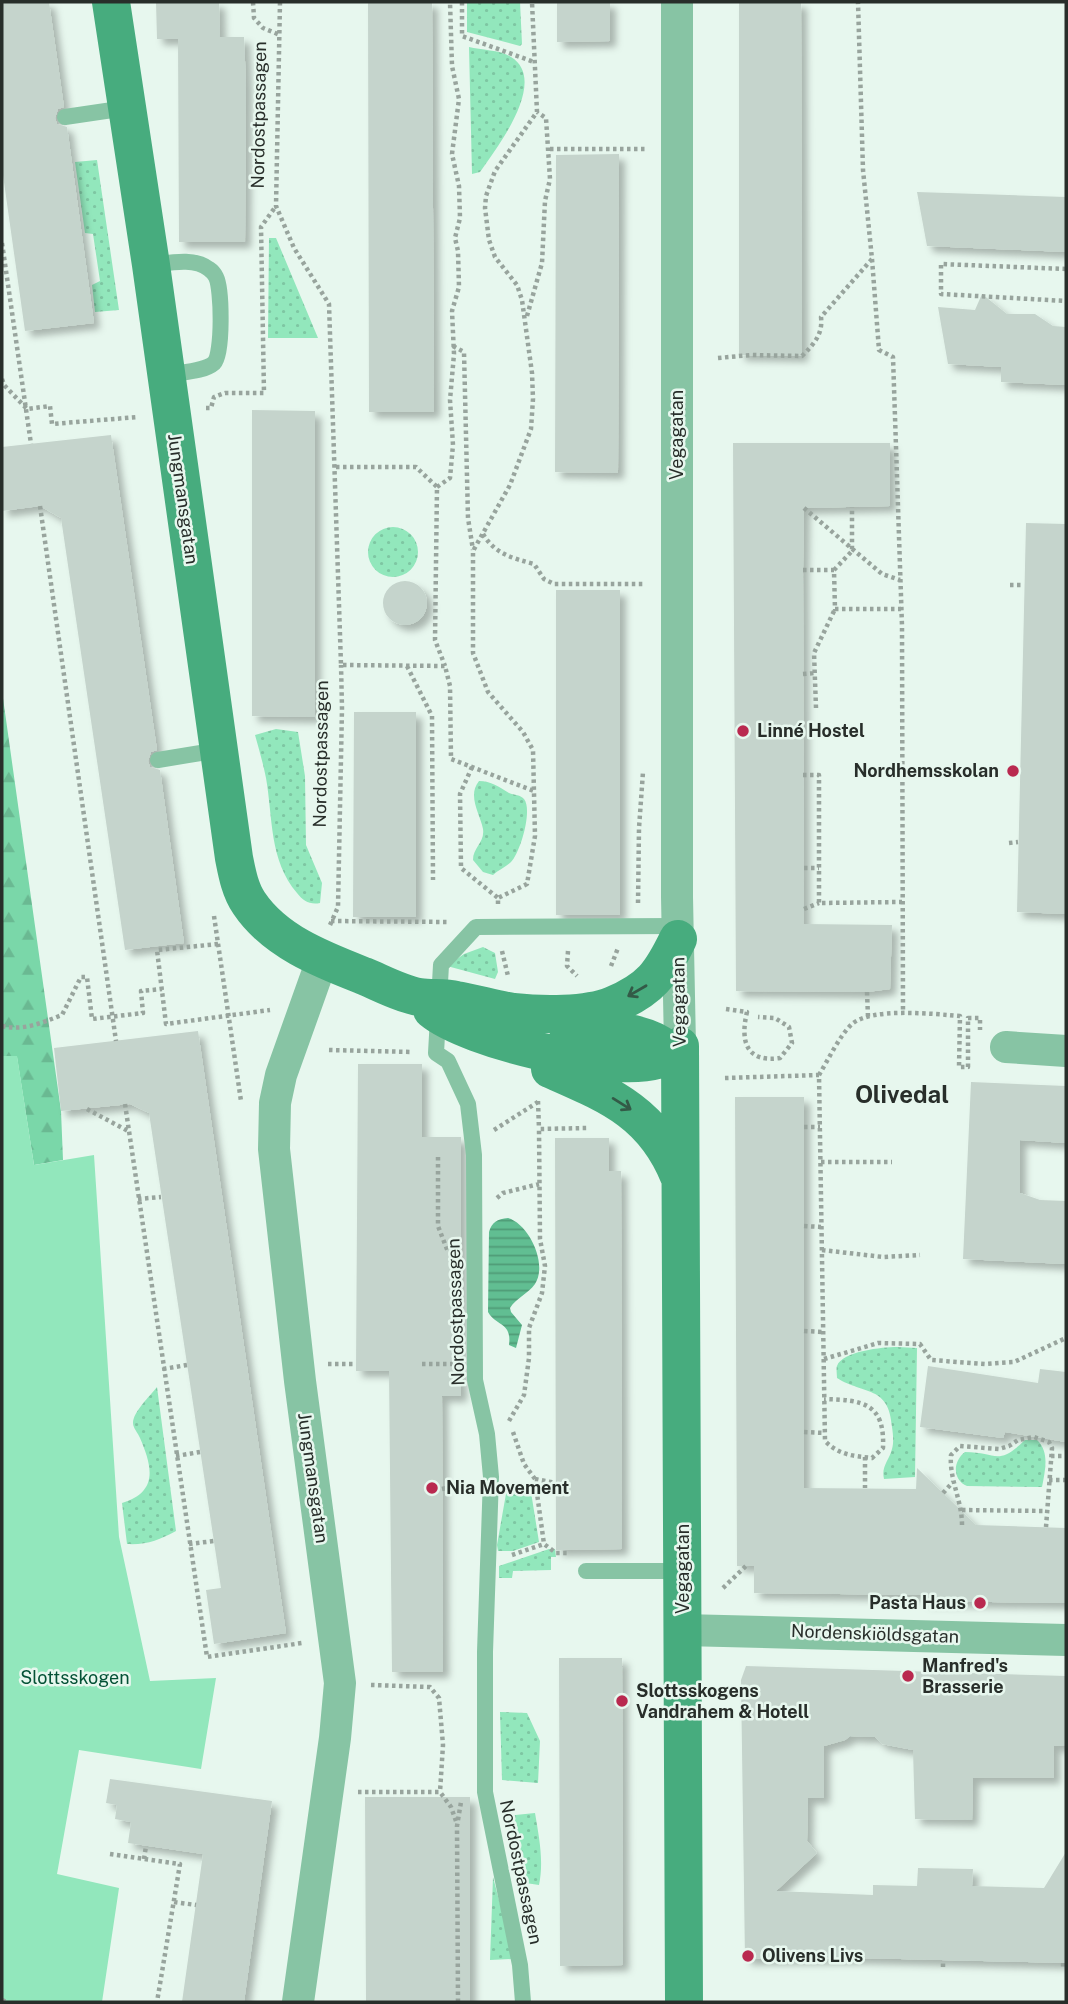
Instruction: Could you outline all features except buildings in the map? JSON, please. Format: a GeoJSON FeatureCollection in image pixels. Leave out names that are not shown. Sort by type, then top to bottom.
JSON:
{"type":"FeatureCollection","features":[{"type":"Feature","properties":{"kind":"street","name":"Jungmansgatan"},"geometry":{"type":"LineString","coordinates":[[111,2],[238,879],[249,903],[270,926],[288,940],[328,935],[442,1018],[505,1025]]}},
{"type":"Feature","properties":{"kind":"street","name":"Vegagatan"},"geometry":{"type":"LineString","coordinates":[[677,2],[677,1056],[683,1571],[684,2002]]}},
{"type":"Feature","properties":{"kind":"street"},"geometry":{"type":"LineString","coordinates":[[556,1053],[594,1011],[614,1005],[642,990],[654,980],[663,969],[678,932]]}},
{"type":"Feature","properties":{"kind":"street","name":"Jungmansgatan"},"geometry":{"type":"LineString","coordinates":[[298,2002],[335,1738],[340,1683],[300,1381],[274,1149],[275,1103],[281,1075],[328,935]]}},
{"type":"Feature","properties":{"kind":"street"},"geometry":{"type":"LineString","coordinates":[[505,1025],[521,1056],[556,1053],[608,1063],[659,1060],[677,1056]]}},
{"type":"Feature","properties":{"kind":"street"},"geometry":{"type":"LineString","coordinates":[[505,1025],[556,1053],[600,1091],[641,1118],[670,1154],[680,1179]]}},
{"type":"Feature","properties":{"kind":"street"},"geometry":{"type":"LineString","coordinates":[[1006,1047],[1066,1051]]}},
{"type":"Feature","properties":{"kind":"street","name":"Nordenskiöldsgatan"},"geometry":{"type":"LineString","coordinates":[[683,1630],[727,1629],[1066,1640]]}},
{"type":"Feature","properties":{"kind":"lane"},"geometry":{"type":"LineString","coordinates":[[65,117],[126,108]]}},
{"type":"Feature","properties":{"kind":"lane"},"geometry":{"type":"LineString","coordinates":[[151,265],[195,262],[208,267],[216,275],[219,285],[218,358],[212,365],[165,375]]}},
{"type":"Feature","properties":{"kind":"lane"},"geometry":{"type":"LineString","coordinates":[[158,760],[219,750]]}},
{"type":"Feature","properties":{"kind":"lane"},"geometry":{"type":"LineString","coordinates":[[436,1053],[441,965],[477,927],[678,932]]}},
{"type":"Feature","properties":{"kind":"lane","name":"Nordostpassagen"},"geometry":{"type":"LineString","coordinates":[[436,1053],[448,1061],[468,1104],[474,1150],[475,1380],[487,1434],[491,1477],[485,1652],[485,1792],[520,1965],[523,2002]]}},
{"type":"Feature","properties":{"kind":"lane"},"geometry":{"type":"LineString","coordinates":[[586,1571],[683,1571]]}},
{"type":"Feature","properties":{"kind":"path"},"geometry":{"type":"LineString","coordinates":[[253,2],[254,18],[263,28],[280,35]]}},
{"type":"Feature","properties":{"kind":"path","name":"Nordostpassagen"},"geometry":{"type":"LineString","coordinates":[[280,2],[276,206],[294,248],[330,304],[342,708],[338,906],[328,935]]}},
{"type":"Feature","properties":{"kind":"path"},"geometry":{"type":"LineString","coordinates":[[437,487],[450,478],[453,445],[450,400],[452,311],[460,286],[455,238],[460,218],[459,186],[452,154],[459,99],[452,66],[450,2]]}},
{"type":"Feature","properties":{"kind":"path"},"geometry":{"type":"LineString","coordinates":[[462,2],[462,36],[534,62]]}},
{"type":"Feature","properties":{"kind":"path"},"geometry":{"type":"LineString","coordinates":[[473,551],[510,485],[531,429],[532,373],[526,320],[517,285],[495,257],[489,240],[485,208],[486,196],[495,171],[537,113],[532,2]]}},
{"type":"Feature","properties":{"kind":"path"},"geometry":{"type":"LineString","coordinates":[[858,2],[863,170],[879,350],[893,358],[901,609],[902,1012]]}},
{"type":"Feature","properties":{"kind":"path"},"geometry":{"type":"LineString","coordinates":[[526,320],[542,263],[545,201],[550,179],[546,118],[537,113]]}},
{"type":"Feature","properties":{"kind":"path"},"geometry":{"type":"LineString","coordinates":[[550,149],[646,149]]}},
{"type":"Feature","properties":{"kind":"path"},"geometry":{"type":"LineString","coordinates":[[203,408],[211,408],[214,397],[225,393],[264,393],[261,228],[276,206]]}},
{"type":"Feature","properties":{"kind":"path"},"geometry":{"type":"LineString","coordinates":[[2,243],[31,444]]}},
{"type":"Feature","properties":{"kind":"path"},"geometry":{"type":"LineString","coordinates":[[718,358],[751,355],[802,356],[819,335],[821,317],[872,259]]}},
{"type":"Feature","properties":{"kind":"path"},"geometry":{"type":"LineString","coordinates":[[1066,269],[941,264],[941,294],[1066,301]]}},
{"type":"Feature","properties":{"kind":"path"},"geometry":{"type":"LineString","coordinates":[[453,346],[464,352],[468,518],[473,551],[473,653],[488,692],[523,732],[533,750],[535,836],[527,884],[498,898]]}},
{"type":"Feature","properties":{"kind":"path"},"geometry":{"type":"LineString","coordinates":[[2,379],[4,385],[27,408],[50,406],[52,424],[90,420]]}},
{"type":"Feature","properties":{"kind":"path"},"geometry":{"type":"LineString","coordinates":[[133,404],[136,430]]}},
{"type":"Feature","properties":{"kind":"path"},"geometry":{"type":"LineString","coordinates":[[336,467],[416,467],[437,487],[435,640],[450,686],[451,759],[534,791]]}},
{"type":"Feature","properties":{"kind":"path"},"geometry":{"type":"LineString","coordinates":[[40,506],[116,1041]]}},
{"type":"Feature","properties":{"kind":"path"},"geometry":{"type":"LineString","coordinates":[[816,708],[814,653],[835,609],[834,570],[852,551],[852,507]]}},
{"type":"Feature","properties":{"kind":"path"},"geometry":{"type":"LineString","coordinates":[[804,508],[882,574],[900,580]]}},
{"type":"Feature","properties":{"kind":"path"},"geometry":{"type":"LineString","coordinates":[[483,534],[490,546],[508,557],[534,564],[544,579],[554,584],[644,584]]}},
{"type":"Feature","properties":{"kind":"path"},"geometry":{"type":"LineString","coordinates":[[803,570],[834,570]]}},
{"type":"Feature","properties":{"kind":"path"},"geometry":{"type":"LineString","coordinates":[[1010,585],[1024,585]]}},
{"type":"Feature","properties":{"kind":"path"},"geometry":{"type":"LineString","coordinates":[[835,609],[901,609]]}},
{"type":"Feature","properties":{"kind":"path","name":"Nordostpassagen"},"geometry":{"type":"LineString","coordinates":[[341,665],[444,666]]}},
{"type":"Feature","properties":{"kind":"path"},"geometry":{"type":"LineString","coordinates":[[407,666],[432,716],[433,880]]}},
{"type":"Feature","properties":{"kind":"path"},"geometry":{"type":"LineString","coordinates":[[803,674],[815,673]]}},
{"type":"Feature","properties":{"kind":"path"},"geometry":{"type":"LineString","coordinates":[[472,767],[460,794],[461,868],[498,898]]}},
{"type":"Feature","properties":{"kind":"path"},"geometry":{"type":"LineString","coordinates":[[803,775],[818,775],[819,903]]}},
{"type":"Feature","properties":{"kind":"path"},"geometry":{"type":"LineString","coordinates":[[1009,843],[1018,842]]}},
{"type":"Feature","properties":{"kind":"path"},"geometry":{"type":"LineString","coordinates":[[804,868],[819,868]]}},
{"type":"Feature","properties":{"kind":"path"},"geometry":{"type":"LineString","coordinates":[[496,927],[498,898]]}},
{"type":"Feature","properties":{"kind":"path"},"geometry":{"type":"LineString","coordinates":[[804,909],[819,903],[902,902]]}},
{"type":"Feature","properties":{"kind":"path"},"geometry":{"type":"LineString","coordinates":[[213,912],[242,1106]]}},
{"type":"Feature","properties":{"kind":"path"},"geometry":{"type":"LineString","coordinates":[[328,935],[415,922]]}},
{"type":"Feature","properties":{"kind":"path"},"geometry":{"type":"LineString","coordinates":[[576,942],[568,949],[567,966],[581,979]]}},
{"type":"Feature","properties":{"kind":"path"},"geometry":{"type":"LineString","coordinates":[[608,971],[620,943]]}},
{"type":"Feature","properties":{"kind":"path"},"geometry":{"type":"LineString","coordinates":[[218,944],[158,950],[166,1024],[271,1010]]}},
{"type":"Feature","properties":{"kind":"path"},"geometry":{"type":"LineString","coordinates":[[2,1026],[16,1030],[62,1014],[81,977],[87,977],[92,1019],[143,1013],[141,991],[162,989]]}},
{"type":"Feature","properties":{"kind":"path"},"geometry":{"type":"LineString","coordinates":[[867,992],[868,1017]]}},
{"type":"Feature","properties":{"kind":"path"},"geometry":{"type":"LineString","coordinates":[[726,1009],[747,1012],[744,1037],[751,1052],[758,1057],[780,1058],[792,1043],[789,1027],[775,1018],[758,1017]]}},
{"type":"Feature","properties":{"kind":"path"},"geometry":{"type":"LineString","coordinates":[[824,1399],[866,1404],[879,1417],[884,1429],[883,1448],[872,1458],[856,1457],[835,1451],[825,1441],[822,1332],[819,1075],[850,1025],[863,1017],[902,1012],[960,1016],[959,1067],[968,1067],[968,1018],[980,1018],[980,1031]]}},
{"type":"Feature","properties":{"kind":"path"},"geometry":{"type":"LineString","coordinates":[[329,1050],[436,1053]]}},
{"type":"Feature","properties":{"kind":"path"},"geometry":{"type":"LineString","coordinates":[[474,1150],[556,1053]]}},
{"type":"Feature","properties":{"kind":"path"},"geometry":{"type":"LineString","coordinates":[[725,1078],[819,1075]]}},
{"type":"Feature","properties":{"kind":"path"},"geometry":{"type":"LineString","coordinates":[[125,1104],[207,1657],[314,1642]]}},
{"type":"Feature","properties":{"kind":"path"},"geometry":{"type":"LineString","coordinates":[[87,1109],[128,1131]]}},
{"type":"Feature","properties":{"kind":"path"},"geometry":{"type":"LineString","coordinates":[[487,1434],[509,1421],[524,1395],[529,1328],[542,1293],[545,1266],[540,1239],[539,1129],[601,1127]]}},
{"type":"Feature","properties":{"kind":"path"},"geometry":{"type":"LineString","coordinates":[[804,1127],[820,1127]]}},
{"type":"Feature","properties":{"kind":"path"},"geometry":{"type":"LineString","coordinates":[[438,1157],[438,1226],[452,1262]]}},
{"type":"Feature","properties":{"kind":"path"},"geometry":{"type":"LineString","coordinates":[[821,1162],[892,1162]]}},
{"type":"Feature","properties":{"kind":"path"},"geometry":{"type":"LineString","coordinates":[[473,1219],[503,1193],[540,1184]]}},
{"type":"Feature","properties":{"kind":"path"},"geometry":{"type":"LineString","coordinates":[[138,1199],[161,1197]]}},
{"type":"Feature","properties":{"kind":"path"},"geometry":{"type":"LineString","coordinates":[[804,1226],[821,1227]]}},
{"type":"Feature","properties":{"kind":"path"},"geometry":{"type":"LineString","coordinates":[[822,1250],[883,1257],[920,1255]]}},
{"type":"Feature","properties":{"kind":"path"},"geometry":{"type":"LineString","coordinates":[[804,1331],[822,1332]]}},
{"type":"Feature","properties":{"kind":"path"},"geometry":{"type":"LineString","coordinates":[[824,1359],[878,1343],[919,1344],[931,1360],[985,1364],[1014,1362],[1066,1338]]}},
{"type":"Feature","properties":{"kind":"path"},"geometry":{"type":"LineString","coordinates":[[454,1352],[454,1377]]}},
{"type":"Feature","properties":{"kind":"path"},"geometry":{"type":"LineString","coordinates":[[327,1364],[356,1364]]}},
{"type":"Feature","properties":{"kind":"path"},"geometry":{"type":"LineString","coordinates":[[422,1364],[454,1364]]}},
{"type":"Feature","properties":{"kind":"path"},"geometry":{"type":"LineString","coordinates":[[163,1368],[187,1365]]}},
{"type":"Feature","properties":{"kind":"path"},"geometry":{"type":"LineString","coordinates":[[509,1421],[524,1464],[535,1479],[544,1544],[556,1553]]}},
{"type":"Feature","properties":{"kind":"path"},"geometry":{"type":"LineString","coordinates":[[804,1432],[825,1433]]}},
{"type":"Feature","properties":{"kind":"path"},"geometry":{"type":"LineString","coordinates":[[961,1525],[962,1510],[950,1468],[951,1455],[960,1447],[999,1449],[1009,1447],[1018,1440],[1034,1437],[1049,1442],[1052,1448],[1046,1527]]}},
{"type":"Feature","properties":{"kind":"path"},"geometry":{"type":"LineString","coordinates":[[176,1456],[200,1452]]}},
{"type":"Feature","properties":{"kind":"path"},"geometry":{"type":"LineString","coordinates":[[1051,1456],[1066,1457]]}},
{"type":"Feature","properties":{"kind":"path"},"geometry":{"type":"LineString","coordinates":[[865,1457],[865,1488]]}},
{"type":"Feature","properties":{"kind":"path"},"geometry":{"type":"LineString","coordinates":[[535,1479],[556,1483]]}},
{"type":"Feature","properties":{"kind":"path"},"geometry":{"type":"LineString","coordinates":[[1049,1480],[1066,1480]]}},
{"type":"Feature","properties":{"kind":"path"},"geometry":{"type":"LineString","coordinates":[[943,1493],[953,1482]]}},
{"type":"Feature","properties":{"kind":"path"},"geometry":{"type":"LineString","coordinates":[[962,1510],[1046,1511]]}},
{"type":"Feature","properties":{"kind":"path"},"geometry":{"type":"LineString","coordinates":[[189,1544],[214,1541]]}},
{"type":"Feature","properties":{"kind":"path"},"geometry":{"type":"LineString","coordinates":[[488,1563],[544,1544]]}},
{"type":"Feature","properties":{"kind":"path"},"geometry":{"type":"LineString","coordinates":[[723,1588],[746,1566]]}},
{"type":"Feature","properties":{"kind":"path"},"geometry":{"type":"LineString","coordinates":[[198,1607],[208,1605]]}},
{"type":"Feature","properties":{"kind":"path"},"geometry":{"type":"LineString","coordinates":[[366,1685],[430,1687],[439,1698],[443,1745],[440,1792],[451,1807],[457,1826]]}},
{"type":"Feature","properties":{"kind":"path"},"geometry":{"type":"LineString","coordinates":[[458,2002],[457,1826],[461,1802],[467,1791]]}},
{"type":"Feature","properties":{"kind":"path"},"geometry":{"type":"LineString","coordinates":[[358,1792],[440,1792]]}},
{"type":"Feature","properties":{"kind":"path"},"geometry":{"type":"LineString","coordinates":[[144,1858],[146,1846]]}},
{"type":"Feature","properties":{"kind":"path"},"geometry":{"type":"LineString","coordinates":[[110,1854],[180,1864],[157,2002]]}},
{"type":"Feature","properties":{"kind":"path"},"geometry":{"type":"LineString","coordinates":[[174,1902],[196,1905]]}},
{"type":"Feature","properties":{"kind":"path"},"geometry":{"type":"LineString","coordinates":[[2,2000],[7,2002]]}},
{"type":"Feature","properties":{"kind":"green space"},"geometry":{"type":"Polygon","coordinates":[[[467,2],[520,2],[522,44],[520,46],[467,32],[467,2]]]}},
{"type":"Feature","properties":{"kind":"green space"},"geometry":{"type":"Polygon","coordinates":[[[469,47],[511,57],[521,68],[525,81],[516,114],[507,131],[480,172],[472,174],[469,47]]]}},
{"type":"Feature","properties":{"kind":"green space"},"geometry":{"type":"Polygon","coordinates":[[[97,160],[119,310],[95,312],[92,285],[100,281],[93,234],[85,233],[75,162],[97,160]]]}},
{"type":"Feature","properties":{"kind":"green space"},"geometry":{"type":"Polygon","coordinates":[[[269,238],[276,238],[318,338],[268,338],[269,238]]]}},
{"type":"Feature","properties":{"kind":"green space"},"geometry":{"type":"Polygon","coordinates":[[[393,527],[410,535],[418,552],[410,569],[393,577],[376,569],[368,552],[376,535],[393,527]]]}},
{"type":"Feature","properties":{"kind":"green space"},"geometry":{"type":"Polygon","coordinates":[[[2,691],[61,1111],[63,1160],[34,1165],[17,1057],[2,1056],[2,691]]]}},
{"type":"Feature","properties":{"kind":"green space"},"geometry":{"type":"Polygon","coordinates":[[[276,729],[298,732],[305,776],[306,845],[322,883],[320,903],[310,903],[299,896],[281,867],[277,853],[266,778],[255,735],[276,729]]]}},
{"type":"Feature","properties":{"kind":"green space"},"geometry":{"type":"Polygon","coordinates":[[[479,781],[491,783],[521,797],[526,804],[524,831],[515,857],[493,875],[483,872],[473,860],[483,834],[474,799],[479,781]]]}},
{"type":"Feature","properties":{"kind":"green space"},"geometry":{"type":"Polygon","coordinates":[[[483,947],[495,953],[498,972],[495,979],[447,966],[464,954],[483,947]]]}},
{"type":"Feature","properties":{"kind":"green space","name":"Slottsskogen"},"geometry":{"type":"Polygon","coordinates":[[[2,1056],[17,1056],[34,1165],[94,1155],[119,1537],[150,1681],[216,1678],[201,1769],[79,1750],[57,1874],[119,1888],[102,2002],[2,2002],[2,1056]]]}},
{"type":"Feature","properties":{"kind":"green space"},"geometry":{"type":"Polygon","coordinates":[[[897,1347],[917,1348],[915,1477],[884,1479],[884,1471],[893,1446],[890,1414],[886,1404],[874,1393],[837,1378],[837,1366],[840,1361],[854,1353],[897,1347]]]}},
{"type":"Feature","properties":{"kind":"green space"},"geometry":{"type":"Polygon","coordinates":[[[157,1387],[176,1531],[153,1541],[127,1544],[122,1503],[142,1492],[149,1477],[147,1458],[133,1423],[139,1409],[157,1387]]]}},
{"type":"Feature","properties":{"kind":"green space"},"geometry":{"type":"Polygon","coordinates":[[[1025,1440],[1037,1440],[1044,1450],[1046,1462],[1042,1487],[967,1486],[959,1480],[956,1466],[965,1452],[1002,1456],[1025,1440]]]}},
{"type":"Feature","properties":{"kind":"green space"},"geometry":{"type":"Polygon","coordinates":[[[519,1482],[527,1485],[531,1492],[539,1542],[513,1551],[498,1551],[507,1488],[519,1482]]]}},
{"type":"Feature","properties":{"kind":"green space"},"geometry":{"type":"Polygon","coordinates":[[[555,1549],[556,1557],[551,1557],[551,1570],[513,1571],[512,1578],[499,1578],[499,1566],[555,1549]]]}},
{"type":"Feature","properties":{"kind":"green space"},"geometry":{"type":"Polygon","coordinates":[[[500,1712],[527,1713],[540,1741],[538,1783],[502,1780],[500,1712]]]}},
{"type":"Feature","properties":{"kind":"green space"},"geometry":{"type":"Polygon","coordinates":[[[535,1813],[541,1858],[539,1885],[519,1882],[506,1816],[535,1813]]]}},
{"type":"Feature","properties":{"kind":"green space"},"geometry":{"type":"Polygon","coordinates":[[[493,1877],[513,1954],[512,1959],[490,1960],[493,1877]]]}},
{"type":"Feature","properties":{"kind":"shaded area"},"geometry":{"type":"Polygon","coordinates":[[[508,1218],[523,1228],[529,1236],[538,1256],[539,1266],[535,1284],[510,1308],[522,1325],[516,1348],[509,1345],[506,1328],[488,1312],[489,1232],[496,1222],[508,1218]]]}},
{"type":"Feature","properties":{"kind":"place","name":"Linné Hostel"},"geometry":{"type":"Point","coordinates":[743,731]}},
{"type":"Feature","properties":{"kind":"place","name":"Nordhemsskolan"},"geometry":{"type":"Point","coordinates":[1013,771]}},
{"type":"Feature","properties":{"kind":"place","name":"Nia Movement"},"geometry":{"type":"Point","coordinates":[432,1488]}},
{"type":"Feature","properties":{"kind":"place","name":"Pasta Haus"},"geometry":{"type":"Point","coordinates":[980,1603]}},
{"type":"Feature","properties":{"kind":"place","name":"Manfred's Brasserie"},"geometry":{"type":"Point","coordinates":[908,1676]}},
{"type":"Feature","properties":{"kind":"place","name":"Slottsskogens Vandrahem & Hotell"},"geometry":{"type":"Point","coordinates":[622,1701]}},
{"type":"Feature","properties":{"kind":"place","name":"Olivens Livs"},"geometry":{"type":"Point","coordinates":[748,1956]}},
{"type":"Feature","properties":{"kind":"district","name":"Olivedal"},"geometry":{"type":"Point","coordinates":[902,1095]}}]}
